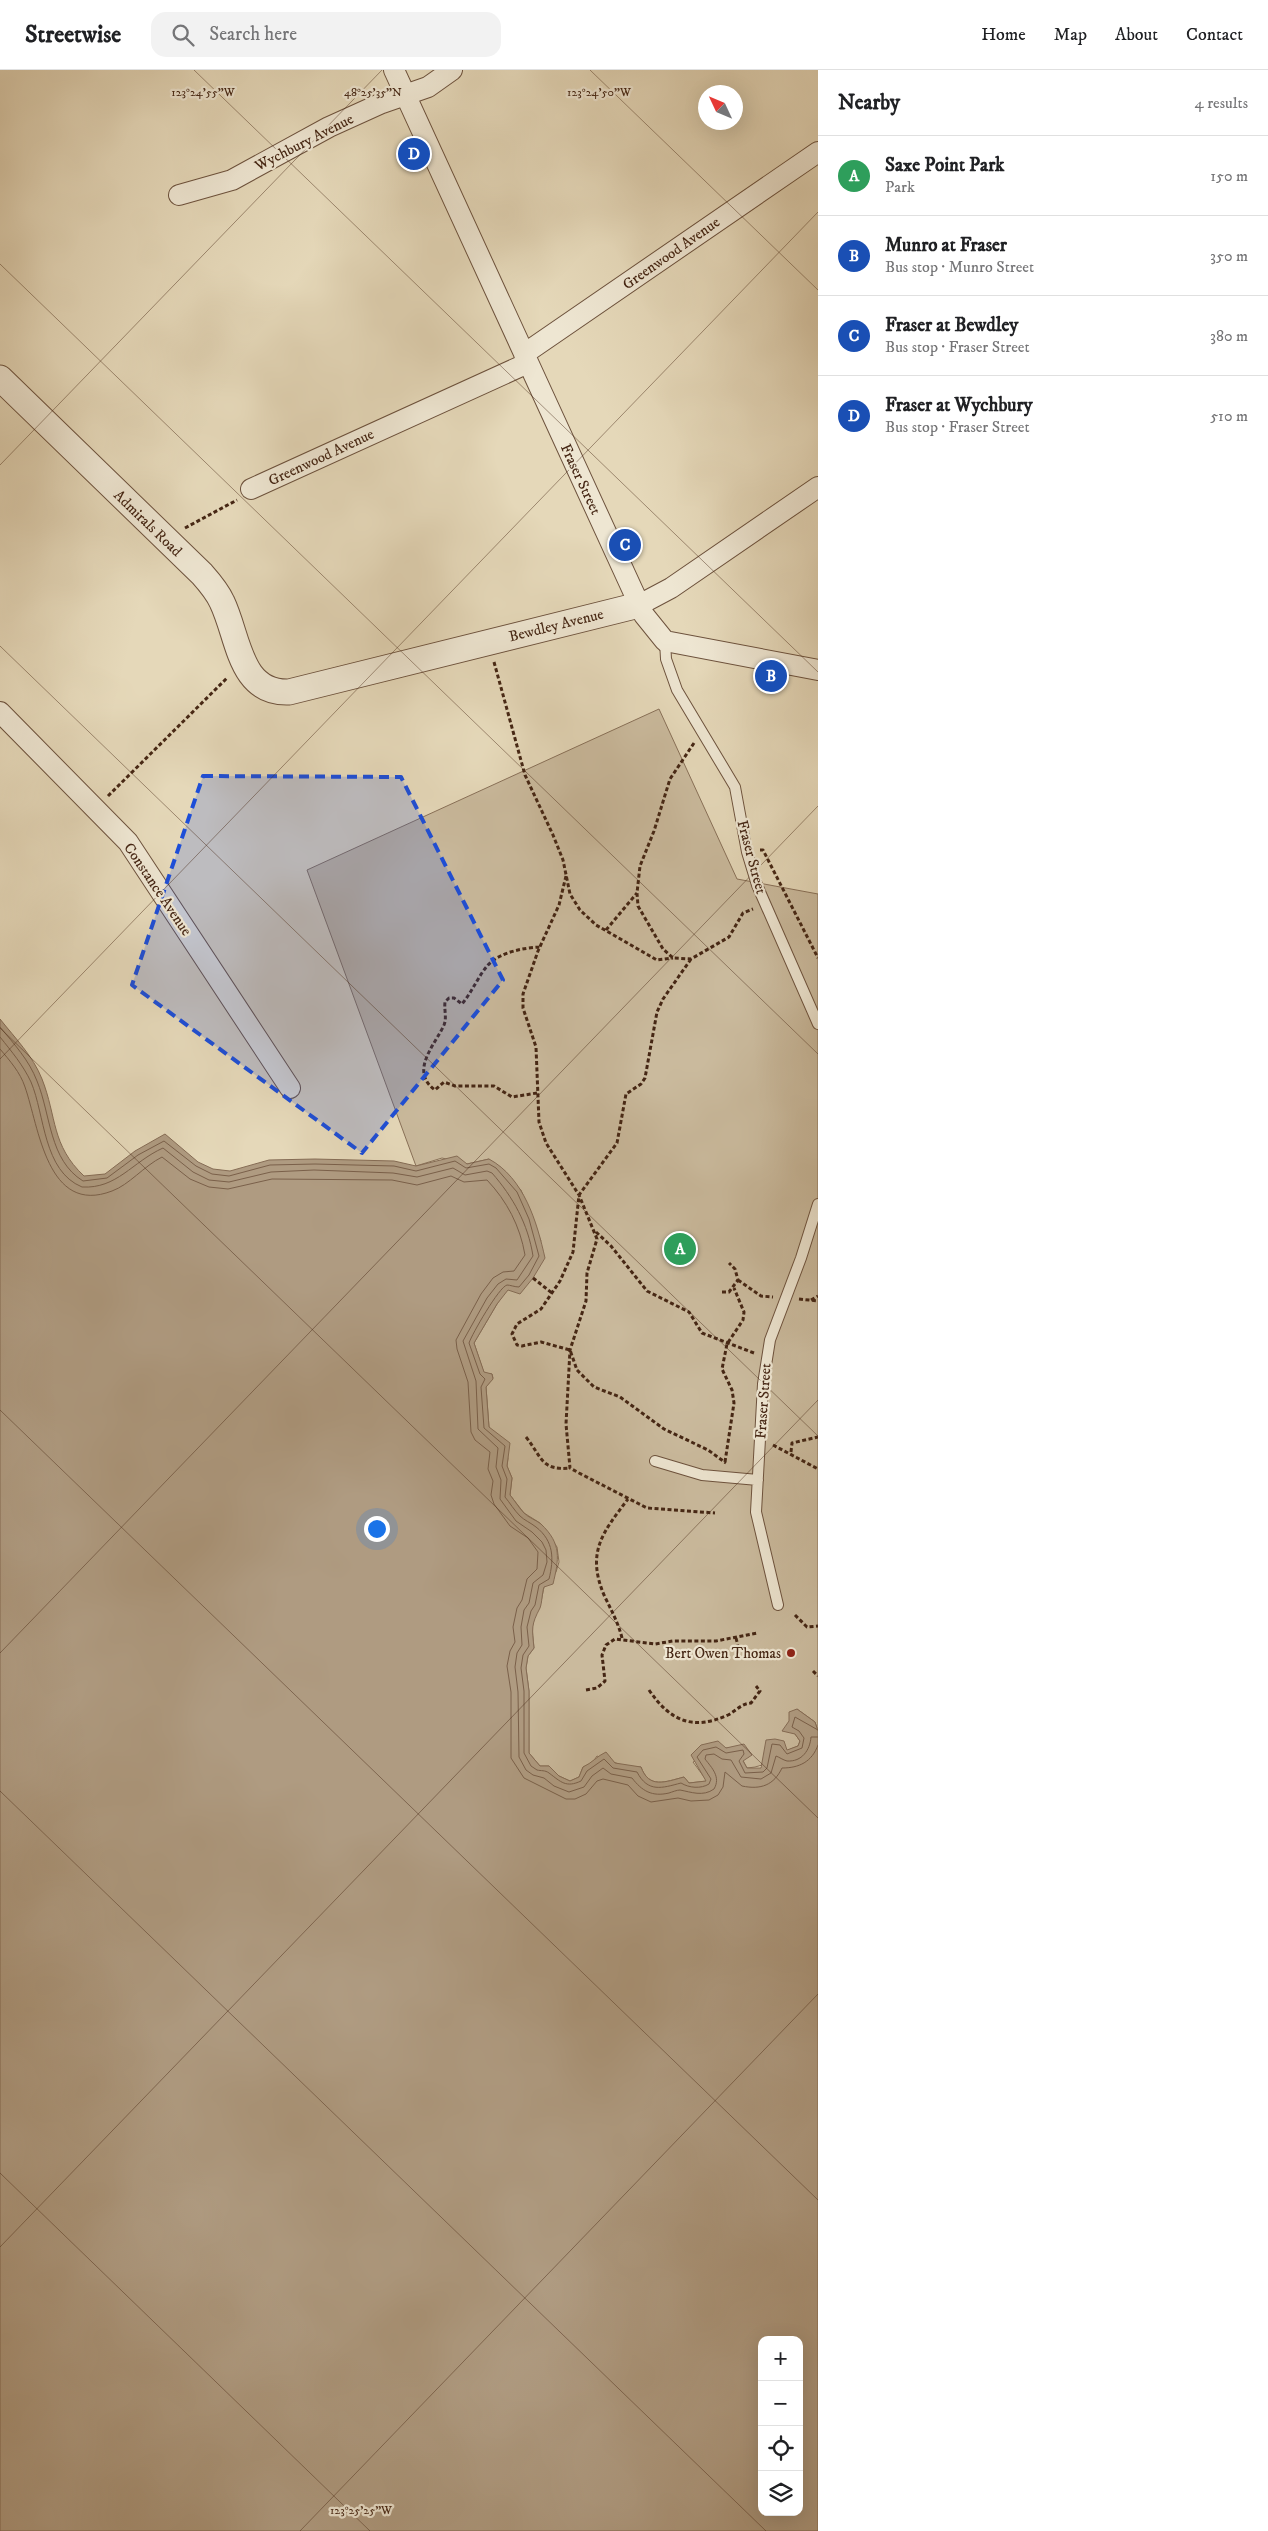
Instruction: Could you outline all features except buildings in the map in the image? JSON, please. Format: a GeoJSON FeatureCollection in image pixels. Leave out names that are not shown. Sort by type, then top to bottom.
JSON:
{"type":"FeatureCollection","features":[{"type":"Feature","properties":{"kind":"street","name":"Fraser Street"},"geometry":{"type":"LineString","coordinates":[[394,70],[639,605],[665,641]]}},
{"type":"Feature","properties":{"kind":"street","name":"Wychbury Avenue"},"geometry":{"type":"LineString","coordinates":[[179,194],[232,180],[330,127],[428,86],[452,70]]}},
{"type":"Feature","properties":{"kind":"street","name":"Greenwood Avenue"},"geometry":{"type":"LineString","coordinates":[[251,489],[526,359],[818,152]]}},
{"type":"Feature","properties":{"kind":"street","name":"Admirals Road"},"geometry":{"type":"LineString","coordinates":[[0,378],[214,588],[222,602],[244,661],[254,679],[265,689]]}},
{"type":"Feature","properties":{"kind":"street","name":"Bewdley Avenue"},"geometry":{"type":"LineString","coordinates":[[265,689],[289,692],[639,605],[672,588],[818,487]]}},
{"type":"Feature","properties":{"kind":"street"},"geometry":{"type":"LineString","coordinates":[[665,641],[818,670]]}},
{"type":"Feature","properties":{"kind":"street","name":"Constance Avenue"},"geometry":{"type":"LineString","coordinates":[[0,712],[128,842],[290,1088]]}},
{"type":"Feature","properties":{"kind":"lane","name":"Fraser Street"},"geometry":{"type":"LineString","coordinates":[[665,641],[666,659],[670,675],[701,732],[735,788],[747,852],[765,905],[818,1024]]}},
{"type":"Feature","properties":{"kind":"lane","name":"Fraser Street"},"geometry":{"type":"LineString","coordinates":[[778,1605],[756,1512],[759,1439],[766,1356],[818,1204]]}},
{"type":"Feature","properties":{"kind":"lane"},"geometry":{"type":"LineString","coordinates":[[655,1461],[702,1475],[758,1480]]}},
{"type":"Feature","properties":{"kind":"path"},"geometry":{"type":"LineString","coordinates":[[164,538],[231,504],[251,489]]}},
{"type":"Feature","properties":{"kind":"path"},"geometry":{"type":"LineString","coordinates":[[488,642],[525,775],[553,835],[570,894],[580,910],[596,925],[657,960],[673,958],[691,959]]}},
{"type":"Feature","properties":{"kind":"path"},"geometry":{"type":"LineString","coordinates":[[95,809],[244,661]]}},
{"type":"Feature","properties":{"kind":"path"},"geometry":{"type":"LineString","coordinates":[[673,958],[663,949],[638,906],[637,893],[640,866],[654,831],[670,779],[701,732]]}},
{"type":"Feature","properties":{"kind":"path"},"geometry":{"type":"LineString","coordinates":[[747,852],[763,850],[818,958]]}},
{"type":"Feature","properties":{"kind":"path"},"geometry":{"type":"LineString","coordinates":[[566,876],[556,913],[540,948],[523,994],[523,1008],[536,1046],[537,1093],[540,1122],[546,1143],[579,1195],[596,1232],[597,1239],[594,1257],[587,1273],[586,1301],[570,1350],[566,1424],[570,1468]]}},
{"type":"Feature","properties":{"kind":"path"},"geometry":{"type":"LineString","coordinates":[[606,930],[637,893]]}},
{"type":"Feature","properties":{"kind":"path"},"geometry":{"type":"LineString","coordinates":[[570,1350],[541,1342],[522,1346],[516,1345],[512,1334],[517,1324],[541,1310],[573,1252],[579,1195],[617,1143],[626,1094],[641,1084],[645,1078],[657,1012],[662,999],[691,959],[729,937],[743,913],[765,905]]}},
{"type":"Feature","properties":{"kind":"path"},"geometry":{"type":"LineString","coordinates":[[537,1093],[512,1097],[494,1086],[455,1086],[444,1082],[435,1090],[427,1080],[424,1070],[427,1051],[445,1023],[445,1002],[449,998],[454,998],[462,1004],[489,964],[497,959],[513,951],[540,948]]}},
{"type":"Feature","properties":{"kind":"path"},"geometry":{"type":"LineString","coordinates":[[596,1232],[611,1246],[647,1291],[689,1312],[702,1334],[766,1356]]}},
{"type":"Feature","properties":{"kind":"path"},"geometry":{"type":"LineString","coordinates":[[729,1263],[735,1269],[738,1280],[762,1296],[785,1298]]}},
{"type":"Feature","properties":{"kind":"path"},"geometry":{"type":"LineString","coordinates":[[533,1278],[552,1293]]}},
{"type":"Feature","properties":{"kind":"path"},"geometry":{"type":"LineString","coordinates":[[722,1292],[728,1292],[734,1288],[738,1280]]}},
{"type":"Feature","properties":{"kind":"path"},"geometry":{"type":"LineString","coordinates":[[725,1462],[734,1403],[732,1390],[722,1369],[727,1344],[743,1320],[744,1312],[734,1288]]}},
{"type":"Feature","properties":{"kind":"path"},"geometry":{"type":"LineString","coordinates":[[811,1300],[818,1296]]}},
{"type":"Feature","properties":{"kind":"path"},"geometry":{"type":"LineString","coordinates":[[570,1350],[577,1370],[594,1386],[620,1397],[664,1430],[708,1450],[731,1465]]}},
{"type":"Feature","properties":{"kind":"path"},"geometry":{"type":"LineString","coordinates":[[526,1437],[543,1464],[550,1468],[570,1468],[647,1508],[715,1513]]}},
{"type":"Feature","properties":{"kind":"path"},"geometry":{"type":"LineString","coordinates":[[791,1452],[792,1443],[818,1437]]}},
{"type":"Feature","properties":{"kind":"path"},"geometry":{"type":"LineString","coordinates":[[759,1439],[791,1452],[811,1467],[818,1469]]}},
{"type":"Feature","properties":{"kind":"path"},"geometry":{"type":"LineString","coordinates":[[622,1638],[618,1622],[603,1593],[596,1565],[599,1540],[628,1499]]}},
{"type":"Feature","properties":{"kind":"path"},"geometry":{"type":"LineString","coordinates":[[795,1615],[807,1627],[818,1626]]}},
{"type":"Feature","properties":{"kind":"path"},"geometry":{"type":"LineString","coordinates":[[586,1690],[601,1686],[605,1681],[602,1655],[610,1641],[622,1638],[655,1644],[673,1640],[716,1641],[757,1634]]}},
{"type":"Feature","properties":{"kind":"path"},"geometry":{"type":"LineString","coordinates":[[736,1638],[739,1650]]}},
{"type":"Feature","properties":{"kind":"path"},"geometry":{"type":"LineString","coordinates":[[813,1671],[818,1676]]}},
{"type":"Feature","properties":{"kind":"path"},"geometry":{"type":"LineString","coordinates":[[649,1690],[661,1705],[685,1723],[693,1724],[726,1716],[743,1704],[752,1703],[760,1691],[756,1686]]}},
{"type":"Feature","properties":{"kind":"highlighted area"},"geometry":{"type":"Polygon","coordinates":[[[203,776],[401,777],[503,980],[362,1153],[132,985],[203,776]]]}},
{"type":"Feature","properties":{"kind":"shaded area"},"geometry":{"type":"Polygon","coordinates":[[[659,709],[737,879],[818,894],[818,1731],[815,1722],[797,1709],[795,1734],[800,1741],[798,1746],[762,1765],[747,1768],[736,1747],[726,1748],[693,1762],[707,1781],[689,1783],[684,1777],[664,1782],[653,1781],[648,1779],[641,1767],[624,1766],[597,1756],[592,1763],[583,1767],[579,1777],[570,1781],[559,1776],[549,1766],[540,1766],[529,1753],[529,1691],[526,1668],[528,1656],[534,1648],[532,1628],[535,1613],[540,1607],[544,1587],[556,1572],[559,1562],[557,1547],[540,1523],[524,1513],[510,1495],[512,1478],[507,1466],[508,1458],[489,1427],[486,1387],[493,1378],[492,1374],[484,1373],[474,1343],[497,1304],[541,1241],[521,1190],[489,1159],[467,1164],[442,1158],[416,1166],[307,870],[659,709]]]}},
{"type":"Feature","properties":{"kind":"water"},"geometry":{"type":"Polygon","coordinates":[[[0,1019],[34,1063],[47,1093],[60,1142],[73,1164],[84,1176],[105,1174],[135,1151],[165,1134],[198,1162],[213,1169],[230,1171],[269,1160],[394,1161],[416,1166],[457,1156],[467,1164],[489,1159],[501,1167],[520,1189],[527,1202],[538,1230],[545,1258],[533,1278],[520,1294],[508,1290],[497,1304],[474,1343],[484,1372],[492,1374],[493,1379],[486,1387],[489,1427],[510,1443],[507,1466],[512,1478],[510,1495],[524,1513],[548,1531],[556,1545],[557,1552],[557,1567],[553,1584],[544,1587],[541,1606],[534,1623],[534,1648],[528,1656],[526,1668],[529,1691],[529,1753],[540,1766],[549,1766],[559,1776],[570,1781],[579,1777],[583,1767],[606,1752],[615,1763],[641,1767],[648,1779],[653,1781],[664,1782],[684,1777],[689,1783],[706,1781],[691,1755],[701,1745],[718,1741],[726,1748],[744,1744],[752,1755],[743,1761],[747,1768],[761,1768],[766,1740],[784,1741],[787,1750],[798,1746],[800,1741],[795,1734],[782,1731],[789,1721],[789,1712],[797,1709],[815,1722],[818,1731],[818,2531],[0,2531],[0,1019]]]}},
{"type":"Feature","properties":{"kind":"place","name":"Fraser at Wychbury"},"geometry":{"type":"Point","coordinates":[414,154]}},
{"type":"Feature","properties":{"kind":"place","name":"Fraser at Bewdley"},"geometry":{"type":"Point","coordinates":[625,545]}},
{"type":"Feature","properties":{"kind":"place","name":"Munro at Fraser"},"geometry":{"type":"Point","coordinates":[771,676]}},
{"type":"Feature","properties":{"kind":"place","name":"Saxe Point Park"},"geometry":{"type":"Point","coordinates":[680,1249]}},
{"type":"Feature","properties":{"kind":"place","name":"Bert Owen Thomas"},"geometry":{"type":"Point","coordinates":[791,1653]}}]}
